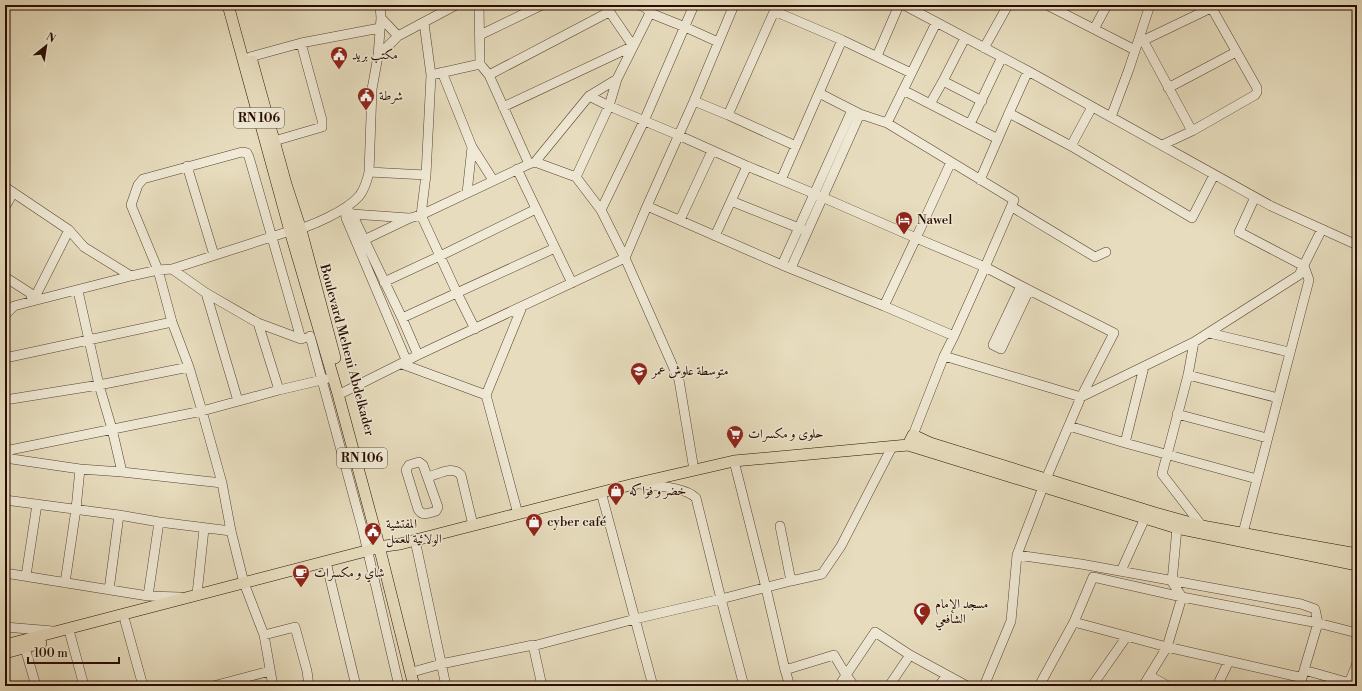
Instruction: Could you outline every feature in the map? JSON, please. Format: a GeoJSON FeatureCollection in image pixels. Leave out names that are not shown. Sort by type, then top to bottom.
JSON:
{"type":"FeatureCollection","features":[{"type":"Feature","properties":{"kind":"main road","name":"RN 106"},"geometry":{"type":"LineString","coordinates":[[228,5],[296,230]]}},
{"type":"Feature","properties":{"kind":"main road","name":"RN 106"},"geometry":{"type":"LineString","coordinates":[[236,5],[274,141],[296,230]]}},
{"type":"Feature","properties":{"kind":"main road"},"geometry":{"type":"LineString","coordinates":[[296,230],[311,337],[341,393]]}},
{"type":"Feature","properties":{"kind":"main road","name":"Boulevard Meheni Abdelkader"},"geometry":{"type":"LineString","coordinates":[[296,230],[421,686]]}},
{"type":"Feature","properties":{"kind":"main road"},"geometry":{"type":"LineString","coordinates":[[5,653],[70,634],[125,621],[244,586],[383,550],[398,544],[634,484],[734,461],[892,447],[911,440],[1177,528],[1357,565]]}},
{"type":"Feature","properties":{"kind":"main road"},"geometry":{"type":"LineString","coordinates":[[1044,483],[1202,526],[1357,554]]}},
{"type":"Feature","properties":{"kind":"main road","name":"Boulevard Meheni Abdelkader"},"geometry":{"type":"LineString","coordinates":[[383,550],[414,686]]}},
{"type":"Feature","properties":{"kind":"main road"},"geometry":{"type":"LineString","coordinates":[[5,645],[197,594],[244,586]]}},
{"type":"Feature","properties":{"kind":"street"},"geometry":{"type":"LineString","coordinates":[[380,5],[378,56],[372,89],[369,172],[366,185],[348,211],[346,218],[405,363],[486,395]]}},
{"type":"Feature","properties":{"kind":"street"},"geometry":{"type":"LineString","coordinates":[[479,5],[480,64],[489,75],[503,107],[532,163],[576,177],[602,210],[625,258],[679,380],[694,470]]}},
{"type":"Feature","properties":{"kind":"street"},"geometry":{"type":"LineString","coordinates":[[480,35],[542,5]]}},
{"type":"Feature","properties":{"kind":"street"},"geometry":{"type":"LineString","coordinates":[[602,210],[644,120],[694,5]]}},
{"type":"Feature","properties":{"kind":"street"},"geometry":{"type":"LineString","coordinates":[[341,393],[625,258],[734,5]]}},
{"type":"Feature","properties":{"kind":"street"},"geometry":{"type":"LineString","coordinates":[[877,56],[898,5]]}},
{"type":"Feature","properties":{"kind":"street"},"geometry":{"type":"LineString","coordinates":[[904,5],[1028,71],[1255,197],[1357,245]]}},
{"type":"Feature","properties":{"kind":"street"},"geometry":{"type":"LineString","coordinates":[[984,48],[1008,5]]}},
{"type":"Feature","properties":{"kind":"street"},"geometry":{"type":"LineString","coordinates":[[1046,5],[1094,29],[1139,44],[1168,88],[1192,131]]}},
{"type":"Feature","properties":{"kind":"street"},"geometry":{"type":"LineString","coordinates":[[1094,29],[1107,5]]}},
{"type":"Feature","properties":{"kind":"street"},"geometry":{"type":"LineString","coordinates":[[1111,117],[1139,44],[1150,5]]}},
{"type":"Feature","properties":{"kind":"street"},"geometry":{"type":"LineString","coordinates":[[378,56],[398,36],[453,6]]}},
{"type":"Feature","properties":{"kind":"street"},"geometry":{"type":"LineString","coordinates":[[1139,44],[1210,6],[1257,88],[1255,95],[1192,131],[1162,145]]}},
{"type":"Feature","properties":{"kind":"street"},"geometry":{"type":"LineString","coordinates":[[489,75],[607,8],[633,46]]}},
{"type":"Feature","properties":{"kind":"street"},"geometry":{"type":"LineString","coordinates":[[576,177],[609,106],[617,79],[633,46],[645,8],[718,42]]}},
{"type":"Feature","properties":{"kind":"street"},"geometry":{"type":"LineString","coordinates":[[728,115],[776,8],[911,73]]}},
{"type":"Feature","properties":{"kind":"street"},"geometry":{"type":"LineString","coordinates":[[250,57],[300,42],[380,23],[398,36]]}},
{"type":"Feature","properties":{"kind":"street"},"geometry":{"type":"LineString","coordinates":[[424,23],[431,75],[426,175],[421,215],[475,328]]}},
{"type":"Feature","properties":{"kind":"street"},"geometry":{"type":"LineString","coordinates":[[887,122],[936,23]]}},
{"type":"Feature","properties":{"kind":"street"},"geometry":{"type":"LineString","coordinates":[[930,104],[965,38]]}},
{"type":"Feature","properties":{"kind":"street"},"geometry":{"type":"LineString","coordinates":[[781,180],[842,40]]}},
{"type":"Feature","properties":{"kind":"street"},"geometry":{"type":"LineString","coordinates":[[274,141],[322,127],[322,120],[300,42]]}},
{"type":"Feature","properties":{"kind":"street"},"geometry":{"type":"LineString","coordinates":[[503,107],[633,46]]}},
{"type":"Feature","properties":{"kind":"street"},"geometry":{"type":"LineString","coordinates":[[1168,88],[1236,52]]}},
{"type":"Feature","properties":{"kind":"street"},"geometry":{"type":"LineString","coordinates":[[970,124],[1002,57]]}},
{"type":"Feature","properties":{"kind":"street"},"geometry":{"type":"LineString","coordinates":[[431,75],[480,64]]}},
{"type":"Feature","properties":{"kind":"street"},"geometry":{"type":"LineString","coordinates":[[980,180],[1028,71]]}},
{"type":"Feature","properties":{"kind":"street"},"geometry":{"type":"LineString","coordinates":[[442,72],[472,147],[493,180]]}},
{"type":"Feature","properties":{"kind":"street"},"geometry":{"type":"LineString","coordinates":[[364,240],[532,163],[589,96],[617,79]]}},
{"type":"Feature","properties":{"kind":"street"},"geometry":{"type":"LineString","coordinates":[[943,81],[982,101]]}},
{"type":"Feature","properties":{"kind":"street"},"geometry":{"type":"LineString","coordinates":[[904,90],[998,139]]}},
{"type":"Feature","properties":{"kind":"street"},"geometry":{"type":"LineString","coordinates":[[819,93],[856,112],[887,122],[1014,200],[985,268],[944,356],[911,440]]}},
{"type":"Feature","properties":{"kind":"street"},"geometry":{"type":"LineString","coordinates":[[589,96],[712,151],[985,268],[1114,333],[1081,397],[1070,426],[1044,483],[1017,555],[1011,621],[984,686]]}},
{"type":"Feature","properties":{"kind":"street"},"geometry":{"type":"LineString","coordinates":[[694,100],[796,146]]}},
{"type":"Feature","properties":{"kind":"street"},"geometry":{"type":"LineString","coordinates":[[1071,146],[1092,107]]}},
{"type":"Feature","properties":{"kind":"street"},"geometry":{"type":"LineString","coordinates":[[786,266],[804,230],[856,112]]}},
{"type":"Feature","properties":{"kind":"street"},"geometry":{"type":"LineString","coordinates":[[1009,113],[1071,146],[1192,218],[1214,175]]}},
{"type":"Feature","properties":{"kind":"street"},"geometry":{"type":"LineString","coordinates":[[467,193],[472,147]]}},
{"type":"Feature","properties":{"kind":"street"},"geometry":{"type":"LineString","coordinates":[[680,220],[712,151]]}},
{"type":"Feature","properties":{"kind":"street"},"geometry":{"type":"LineString","coordinates":[[272,686],[264,635],[244,586],[231,531],[222,483],[202,411],[189,367],[172,322],[158,270],[131,205],[138,185],[143,179],[242,152],[247,153],[249,157],[271,237],[311,337],[321,380],[368,554],[400,686]]}},
{"type":"Feature","properties":{"kind":"street"},"geometry":{"type":"LineString","coordinates":[[884,306],[951,162]]}},
{"type":"Feature","properties":{"kind":"street"},"geometry":{"type":"LineString","coordinates":[[187,166],[214,255]]}},
{"type":"Feature","properties":{"kind":"street"},"geometry":{"type":"LineString","coordinates":[[715,236],[747,166]]}},
{"type":"Feature","properties":{"kind":"street"},"geometry":{"type":"LineString","coordinates":[[517,169],[572,283]]}},
{"type":"Feature","properties":{"kind":"street"},"geometry":{"type":"LineString","coordinates":[[369,172],[426,175]]}},
{"type":"Feature","properties":{"kind":"street"},"geometry":{"type":"LineString","coordinates":[[5,188],[70,230],[84,247],[131,276]]}},
{"type":"Feature","properties":{"kind":"street"},"geometry":{"type":"LineString","coordinates":[[5,207],[13,193]]}},
{"type":"Feature","properties":{"kind":"street"},"geometry":{"type":"LineString","coordinates":[[1243,533],[1309,280],[1304,266],[1238,232],[1255,197]]}},
{"type":"Feature","properties":{"kind":"street"},"geometry":{"type":"LineString","coordinates":[[731,201],[804,230]]}},
{"type":"Feature","properties":{"kind":"street"},"geometry":{"type":"LineString","coordinates":[[648,206],[715,236],[954,336]]}},
{"type":"Feature","properties":{"kind":"street"},"geometry":{"type":"LineString","coordinates":[[1012,207],[1095,257],[1106,252]]}},
{"type":"Feature","properties":{"kind":"street"},"geometry":{"type":"LineString","coordinates":[[384,282],[536,209]]}},
{"type":"Feature","properties":{"kind":"street"},"geometry":{"type":"LineString","coordinates":[[348,211],[364,240],[402,318],[418,356]]}},
{"type":"Feature","properties":{"kind":"street"},"geometry":{"type":"LineString","coordinates":[[5,314],[14,306],[78,291],[131,276],[158,270],[172,270],[214,255],[296,230],[348,211],[410,218]]}},
{"type":"Feature","properties":{"kind":"street"},"geometry":{"type":"LineString","coordinates":[[944,356],[1081,397],[1194,342],[1299,275],[1322,229]]}},
{"type":"Feature","properties":{"kind":"street"},"geometry":{"type":"LineString","coordinates":[[33,301],[70,230]]}},
{"type":"Feature","properties":{"kind":"street"},"geometry":{"type":"LineString","coordinates":[[402,318],[555,248]]}},
{"type":"Feature","properties":{"kind":"street"},"geometry":{"type":"LineString","coordinates":[[172,270],[206,293],[258,323],[311,337]]}},
{"type":"Feature","properties":{"kind":"street"},"geometry":{"type":"LineString","coordinates":[[5,277],[30,293],[33,301]]}},
{"type":"Feature","properties":{"kind":"street"},"geometry":{"type":"LineString","coordinates":[[1025,288],[1001,349],[993,345],[1025,288]]}},
{"type":"Feature","properties":{"kind":"street"},"geometry":{"type":"LineString","coordinates":[[78,291],[99,384],[122,472]]}},
{"type":"Feature","properties":{"kind":"street"},"geometry":{"type":"LineString","coordinates":[[206,293],[238,401]]}},
{"type":"Feature","properties":{"kind":"street"},"geometry":{"type":"LineString","coordinates":[[518,514],[486,395],[522,307]]}},
{"type":"Feature","properties":{"kind":"street"},"geometry":{"type":"LineString","coordinates":[[5,358],[172,322]]}},
{"type":"Feature","properties":{"kind":"street"},"geometry":{"type":"LineString","coordinates":[[258,323],[279,390]]}},
{"type":"Feature","properties":{"kind":"street"},"geometry":{"type":"LineString","coordinates":[[1209,333],[1289,352]]}},
{"type":"Feature","properties":{"kind":"street"},"geometry":{"type":"LineString","coordinates":[[1194,342],[1188,375],[1162,474],[1202,526]]}},
{"type":"Feature","properties":{"kind":"street"},"geometry":{"type":"LineString","coordinates":[[5,400],[189,367]]}},
{"type":"Feature","properties":{"kind":"street"},"geometry":{"type":"LineString","coordinates":[[1125,443],[1144,367]]}},
{"type":"Feature","properties":{"kind":"street"},"geometry":{"type":"LineString","coordinates":[[1188,375],[1278,398]]}},
{"type":"Feature","properties":{"kind":"street"},"geometry":{"type":"LineString","coordinates":[[5,451],[202,411],[333,377]]}},
{"type":"Feature","properties":{"kind":"street"},"geometry":{"type":"LineString","coordinates":[[1177,414],[1267,438]]}},
{"type":"Feature","properties":{"kind":"street"},"geometry":{"type":"LineString","coordinates":[[1070,426],[1166,455],[1257,479]]}},
{"type":"Feature","properties":{"kind":"street"},"geometry":{"type":"LineString","coordinates":[[416,671],[441,664],[533,646],[634,619],[822,574],[841,546],[892,447]]}},
{"type":"Feature","properties":{"kind":"street"},"geometry":{"type":"LineString","coordinates":[[5,458],[80,469],[222,483]]}},
{"type":"Feature","properties":{"kind":"street"},"geometry":{"type":"LineString","coordinates":[[734,461],[790,686]]}},
{"type":"Feature","properties":{"kind":"street"},"geometry":{"type":"LineString","coordinates":[[419,462],[422,463],[428,477],[438,507],[436,511],[422,514],[418,509],[406,470],[407,467],[419,462]]}},
{"type":"Feature","properties":{"kind":"street"},"geometry":{"type":"LineString","coordinates":[[65,583],[76,509],[80,469]]}},
{"type":"Feature","properties":{"kind":"street"},"geometry":{"type":"LineString","coordinates":[[428,477],[452,470],[458,471],[461,475],[473,525]]}},
{"type":"Feature","properties":{"kind":"street"},"geometry":{"type":"LineString","coordinates":[[634,484],[664,487],[690,494],[696,498],[744,686]]}},
{"type":"Feature","properties":{"kind":"street"},"geometry":{"type":"LineString","coordinates":[[601,492],[653,686]]}},
{"type":"Feature","properties":{"kind":"street"},"geometry":{"type":"LineString","coordinates":[[5,500],[119,514],[204,529],[231,531]]}},
{"type":"Feature","properties":{"kind":"street"},"geometry":{"type":"LineString","coordinates":[[26,576],[37,504]]}},
{"type":"Feature","properties":{"kind":"street"},"geometry":{"type":"LineString","coordinates":[[109,590],[119,514]]}},
{"type":"Feature","properties":{"kind":"street"},"geometry":{"type":"LineString","coordinates":[[1121,571],[1145,518]]}},
{"type":"Feature","properties":{"kind":"street"},"geometry":{"type":"LineString","coordinates":[[148,596],[159,522]]}},
{"type":"Feature","properties":{"kind":"street"},"geometry":{"type":"LineString","coordinates":[[780,526],[792,581]]}},
{"type":"Feature","properties":{"kind":"street"},"geometry":{"type":"LineString","coordinates":[[1143,686],[1168,646],[1182,597],[1172,582],[1177,528]]}},
{"type":"Feature","properties":{"kind":"street"},"geometry":{"type":"LineString","coordinates":[[197,594],[204,529]]}},
{"type":"Feature","properties":{"kind":"street"},"geometry":{"type":"LineString","coordinates":[[415,540],[446,686]]}},
{"type":"Feature","properties":{"kind":"street"},"geometry":{"type":"LineString","coordinates":[[1017,555],[1121,571],[1172,582],[1301,604],[1315,609],[1318,623],[1302,676],[1299,677],[1074,622]]}},
{"type":"Feature","properties":{"kind":"street"},"geometry":{"type":"LineString","coordinates":[[326,565],[356,686]]}},
{"type":"Feature","properties":{"kind":"street"},"geometry":{"type":"LineString","coordinates":[[1039,686],[1074,622],[1097,567]]}},
{"type":"Feature","properties":{"kind":"street"},"geometry":{"type":"LineString","coordinates":[[5,573],[148,596],[184,598]]}},
{"type":"Feature","properties":{"kind":"street"},"geometry":{"type":"LineString","coordinates":[[1093,577],[1182,597],[1318,623],[1357,633]]}},
{"type":"Feature","properties":{"kind":"street"},"geometry":{"type":"LineString","coordinates":[[125,621],[143,686]]}},
{"type":"Feature","properties":{"kind":"street"},"geometry":{"type":"LineString","coordinates":[[5,627],[56,631]]}},
{"type":"Feature","properties":{"kind":"street"},"geometry":{"type":"LineString","coordinates":[[264,635],[295,627],[307,671],[309,686]]}},
{"type":"Feature","properties":{"kind":"street"},"geometry":{"type":"LineString","coordinates":[[839,686],[874,632],[946,676],[967,686]]}},
{"type":"Feature","properties":{"kind":"street"},"geometry":{"type":"LineString","coordinates":[[70,634],[84,686]]}},
{"type":"Feature","properties":{"kind":"street"},"geometry":{"type":"LineString","coordinates":[[1092,686],[1127,636]]}},
{"type":"Feature","properties":{"kind":"street"},"geometry":{"type":"LineString","coordinates":[[533,646],[542,686]]}},
{"type":"Feature","properties":{"kind":"street"},"geometry":{"type":"LineString","coordinates":[[25,648],[36,686]]}},
{"type":"Feature","properties":{"kind":"street"},"geometry":{"type":"LineString","coordinates":[[785,670],[834,655],[854,686]]}},
{"type":"Feature","properties":{"kind":"street"},"geometry":{"type":"LineString","coordinates":[[889,686],[910,655]]}},
{"type":"Feature","properties":{"kind":"street"},"geometry":{"type":"LineString","coordinates":[[1217,686],[1229,661]]}},
{"type":"Feature","properties":{"kind":"street"},"geometry":{"type":"LineString","coordinates":[[1304,670],[1351,685],[1357,663]]}},
{"type":"Feature","properties":{"kind":"street"},"geometry":{"type":"LineString","coordinates":[[1300,686],[1304,670]]}},
{"type":"Feature","properties":{"kind":"street"},"geometry":{"type":"LineString","coordinates":[[213,686],[270,671]]}},
{"type":"Feature","properties":{"kind":"street"},"geometry":{"type":"LineString","coordinates":[[940,686],[946,676]]}},
{"type":"Feature","properties":{"kind":"street"},"geometry":{"type":"LineString","coordinates":[[1150,676],[1168,686]]}},
{"type":"Feature","properties":{"kind":"place","name":"مكتب بريد"},"geometry":{"type":"Point","coordinates":[339,70]}},
{"type":"Feature","properties":{"kind":"place","name":"شرطة"},"geometry":{"type":"Point","coordinates":[366,111]}},
{"type":"Feature","properties":{"kind":"place","name":"Nawel"},"geometry":{"type":"Point","coordinates":[904,235]}},
{"type":"Feature","properties":{"kind":"place","name":"متوسطة علوش عمر"},"geometry":{"type":"Point","coordinates":[639,386]}},
{"type":"Feature","properties":{"kind":"place","name":"حلوى و مكسرات"},"geometry":{"type":"Point","coordinates":[735,449]}},
{"type":"Feature","properties":{"kind":"place","name":"خضر و فواكه"},"geometry":{"type":"Point","coordinates":[616,506]}},
{"type":"Feature","properties":{"kind":"place","name":"cyber café"},"geometry":{"type":"Point","coordinates":[534,537]}},
{"type":"Feature","properties":{"kind":"place","name":"المفتشية الولائية للعمل"},"geometry":{"type":"Point","coordinates":[373,546]}},
{"type":"Feature","properties":{"kind":"place","name":"شاي و مكسرات"},"geometry":{"type":"Point","coordinates":[301,588]}},
{"type":"Feature","properties":{"kind":"place","name":"مسجد الإمام الشافعي"},"geometry":{"type":"Point","coordinates":[922,626]}}]}
